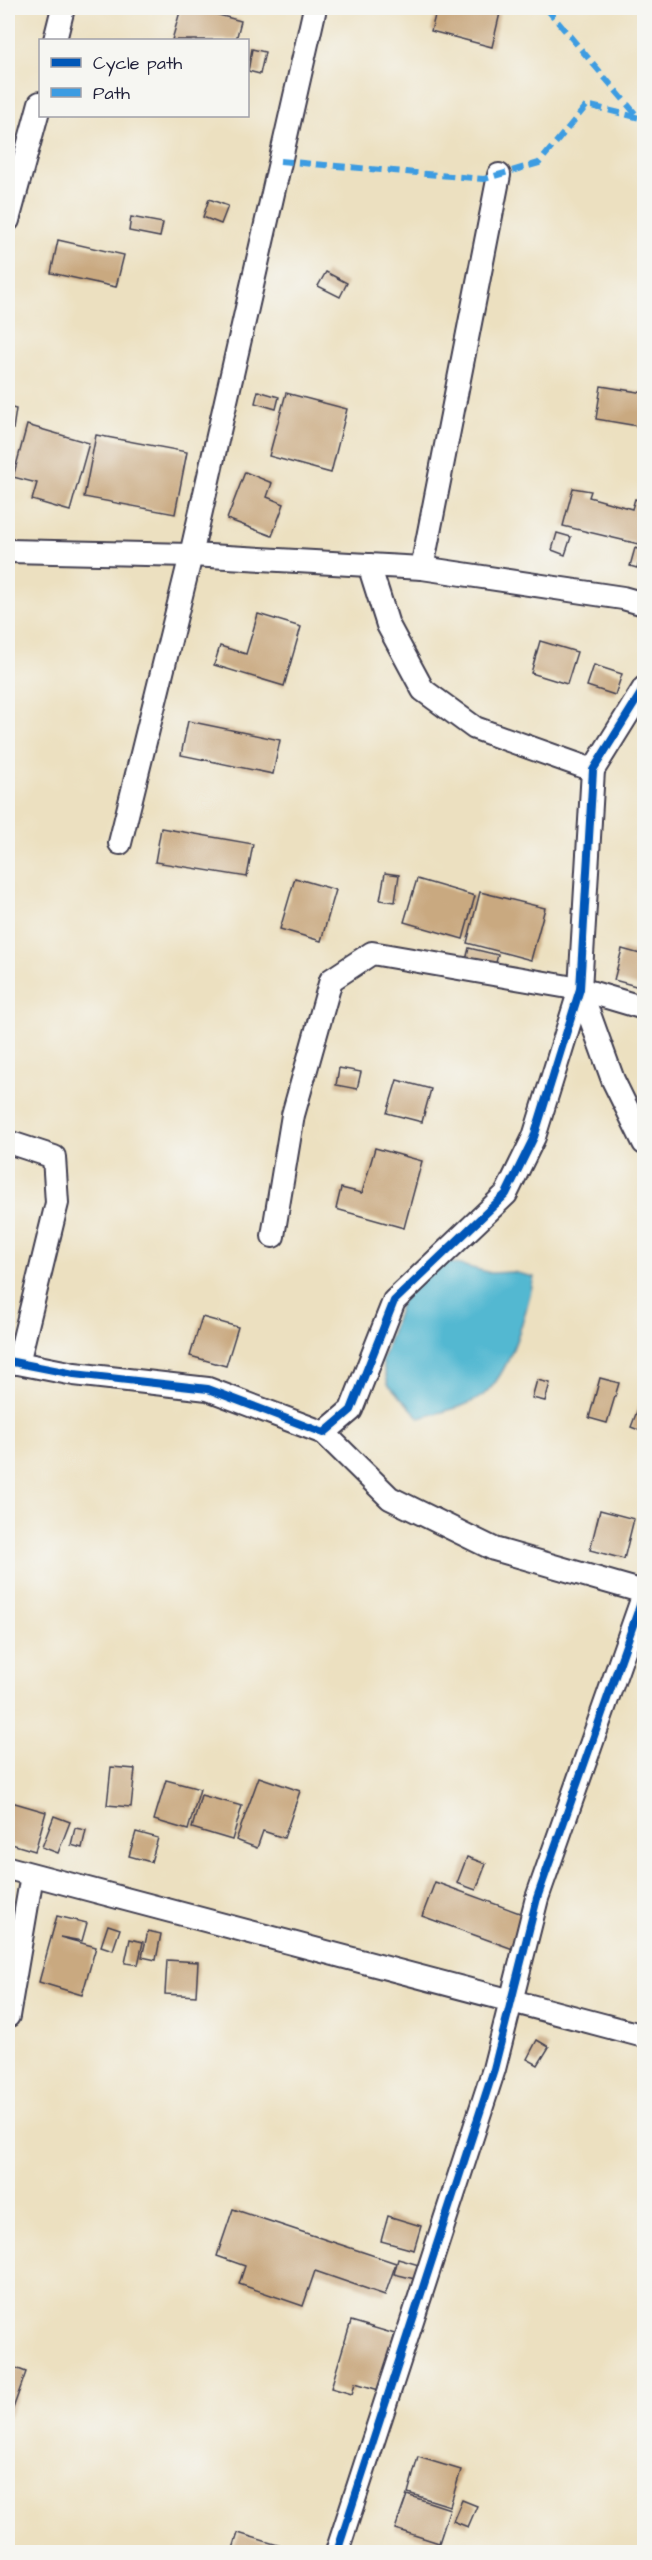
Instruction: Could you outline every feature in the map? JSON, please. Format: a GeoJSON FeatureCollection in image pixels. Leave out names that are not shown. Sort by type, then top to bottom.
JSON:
{"type":"FeatureCollection","features":[{"type":"Feature","properties":{"kind":"street"},"geometry":{"type":"LineString","coordinates":[[55,39],[63,8]]}},
{"type":"Feature","properties":{"kind":"street"},"geometry":{"type":"LineString","coordinates":[[120,843],[191,555],[315,8]]}},
{"type":"Feature","properties":{"kind":"street"},"geometry":{"type":"LineString","coordinates":[[8,220],[39,106]]}},
{"type":"Feature","properties":{"kind":"street"},"geometry":{"type":"LineString","coordinates":[[422,568],[499,175]]}},
{"type":"Feature","properties":{"kind":"street"},"geometry":{"type":"LineString","coordinates":[[8,551],[191,555],[422,568],[645,604]]}},
{"type":"Feature","properties":{"kind":"street"},"geometry":{"type":"LineString","coordinates":[[369,565],[388,625],[423,690],[475,728],[593,770]]}},
{"type":"Feature","properties":{"kind":"street"},"geometry":{"type":"LineString","coordinates":[[324,1433],[351,1410],[394,1301],[506,1194],[534,1137],[580,989],[593,770],[645,688]]}},
{"type":"Feature","properties":{"kind":"street"},"geometry":{"type":"LineString","coordinates":[[273,1236],[293,1115],[331,980],[372,953],[580,989],[645,1008]]}},
{"type":"Feature","properties":{"kind":"street"},"geometry":{"type":"LineString","coordinates":[[580,989],[613,1080],[645,1143]]}},
{"type":"Feature","properties":{"kind":"street"},"geometry":{"type":"LineString","coordinates":[[8,1142],[54,1157],[57,1203],[13,1361],[74,1374],[208,1389],[324,1433],[390,1498],[494,1549],[645,1593],[537,1898],[494,2069],[337,2553]]}},
{"type":"Feature","properties":{"kind":"street"},"geometry":{"type":"LineString","coordinates":[[8,1868],[645,2036]]}},
{"type":"Feature","properties":{"kind":"street"},"geometry":{"type":"LineString","coordinates":[[8,2016],[32,1875]]}},
{"type":"Feature","properties":{"kind":"water"},"geometry":{"type":"Polygon","coordinates":[[[441,1260],[491,1273],[513,1272],[534,1277],[516,1341],[501,1374],[492,1386],[482,1396],[468,1404],[420,1418],[388,1384],[382,1361],[402,1300],[441,1260]]]}},
{"type":"Feature","properties":{"kind":"building"},"geometry":{"type":"Polygon","coordinates":[[[181,8],[193,8],[241,21],[236,39],[172,39],[181,8]]]}},
{"type":"Feature","properties":{"kind":"building"},"geometry":{"type":"Polygon","coordinates":[[[437,8],[478,8],[500,13],[492,47],[431,31],[437,8]]]}},
{"type":"Feature","properties":{"kind":"building"},"geometry":{"type":"Polygon","coordinates":[[[252,49],[265,52],[260,74],[249,71],[252,49]]]}},
{"type":"Feature","properties":{"kind":"building"},"geometry":{"type":"Polygon","coordinates":[[[209,199],[228,206],[221,224],[203,217],[209,199]]]}},
{"type":"Feature","properties":{"kind":"building"},"geometry":{"type":"Polygon","coordinates":[[[131,217],[163,223],[160,237],[129,231],[131,217]]]}},
{"type":"Feature","properties":{"kind":"building"},"geometry":{"type":"Polygon","coordinates":[[[58,240],[124,255],[116,287],[51,273],[58,240]]]}},
{"type":"Feature","properties":{"kind":"building"},"geometry":{"type":"Polygon","coordinates":[[[326,272],[347,283],[340,297],[318,286],[326,272]]]}},
{"type":"Feature","properties":{"kind":"building"},"geometry":{"type":"Polygon","coordinates":[[[601,386],[644,393],[644,427],[596,419],[601,386]]]}},
{"type":"Feature","properties":{"kind":"building"},"geometry":{"type":"Polygon","coordinates":[[[258,391],[279,397],[276,409],[255,403],[258,391]]]}},
{"type":"Feature","properties":{"kind":"building"},"geometry":{"type":"Polygon","coordinates":[[[286,393],[347,409],[331,473],[269,456],[286,393]]]}},
{"type":"Feature","properties":{"kind":"building"},"geometry":{"type":"Polygon","coordinates":[[[8,407],[16,409],[13,429],[8,428],[8,407]]]}},
{"type":"Feature","properties":{"kind":"building"},"geometry":{"type":"Polygon","coordinates":[[[27,425],[89,443],[70,511],[32,500],[37,483],[13,477],[27,425]]]}},
{"type":"Feature","properties":{"kind":"building"},"geometry":{"type":"Polygon","coordinates":[[[96,435],[187,452],[175,514],[84,497],[96,435]]]}},
{"type":"Feature","properties":{"kind":"building"},"geometry":{"type":"Polygon","coordinates":[[[245,472],[272,483],[267,497],[284,504],[272,536],[227,519],[245,472]]]}},
{"type":"Feature","properties":{"kind":"building"},"geometry":{"type":"Polygon","coordinates":[[[573,488],[591,491],[589,497],[632,509],[635,499],[644,502],[644,521],[639,544],[563,526],[573,488]]]}},
{"type":"Feature","properties":{"kind":"building"},"geometry":{"type":"Polygon","coordinates":[[[557,533],[571,537],[565,555],[552,550],[557,533]]]}},
{"type":"Feature","properties":{"kind":"building"},"geometry":{"type":"Polygon","coordinates":[[[635,548],[643,551],[637,568],[630,566],[635,548]]]}},
{"type":"Feature","properties":{"kind":"building"},"geometry":{"type":"Polygon","coordinates":[[[8,591],[13,591],[9,620],[8,620],[8,591]]]}},
{"type":"Feature","properties":{"kind":"building"},"geometry":{"type":"Polygon","coordinates":[[[258,614],[301,627],[284,686],[214,665],[220,646],[246,654],[258,614]]]}},
{"type":"Feature","properties":{"kind":"building"},"geometry":{"type":"Polygon","coordinates":[[[540,641],[577,652],[567,684],[531,673],[540,641]]]}},
{"type":"Feature","properties":{"kind":"building"},"geometry":{"type":"Polygon","coordinates":[[[594,665],[622,674],[615,695],[587,686],[594,665]]]}},
{"type":"Feature","properties":{"kind":"building"},"geometry":{"type":"Polygon","coordinates":[[[188,721],[280,740],[273,774],[181,755],[188,721]]]}},
{"type":"Feature","properties":{"kind":"building"},"geometry":{"type":"Polygon","coordinates":[[[161,828],[253,844],[247,877],[155,862],[161,828]]]}},
{"type":"Feature","properties":{"kind":"building"},"geometry":{"type":"Polygon","coordinates":[[[385,873],[399,875],[395,902],[380,900],[385,873]]]}},
{"type":"Feature","properties":{"kind":"building"},"geometry":{"type":"Polygon","coordinates":[[[295,878],[336,890],[321,941],[280,929],[295,878]]]}},
{"type":"Feature","properties":{"kind":"building"},"geometry":{"type":"Polygon","coordinates":[[[417,879],[475,896],[463,939],[404,922],[417,879]]]}},
{"type":"Feature","properties":{"kind":"building"},"geometry":{"type":"Polygon","coordinates":[[[480,892],[545,908],[531,960],[467,943],[480,892]]]}},
{"type":"Feature","properties":{"kind":"building"},"geometry":{"type":"Polygon","coordinates":[[[469,948],[498,955],[495,966],[466,960],[469,948]]]}},
{"type":"Feature","properties":{"kind":"building"},"geometry":{"type":"Polygon","coordinates":[[[622,949],[644,955],[643,988],[614,980],[622,949]]]}},
{"type":"Feature","properties":{"kind":"building"},"geometry":{"type":"Polygon","coordinates":[[[339,1068],[361,1072],[357,1089],[336,1085],[339,1068]]]}},
{"type":"Feature","properties":{"kind":"building"},"geometry":{"type":"Polygon","coordinates":[[[397,1080],[431,1089],[422,1122],[387,1113],[397,1080]]]}},
{"type":"Feature","properties":{"kind":"building"},"geometry":{"type":"Polygon","coordinates":[[[375,1148],[422,1161],[404,1228],[336,1209],[341,1188],[362,1193],[375,1148]]]}},
{"type":"Feature","properties":{"kind":"building"},"geometry":{"type":"Polygon","coordinates":[[[202,1317],[238,1327],[226,1366],[190,1356],[202,1317]]]}},
{"type":"Feature","properties":{"kind":"building"},"geometry":{"type":"Polygon","coordinates":[[[600,1378],[619,1383],[607,1423],[589,1418],[600,1378]]]}},
{"type":"Feature","properties":{"kind":"building"},"geometry":{"type":"Polygon","coordinates":[[[537,1380],[550,1383],[545,1401],[532,1398],[537,1380]]]}},
{"type":"Feature","properties":{"kind":"building"},"geometry":{"type":"Polygon","coordinates":[[[641,1401],[644,1403],[644,1432],[631,1427],[641,1401]]]}},
{"type":"Feature","properties":{"kind":"building"},"geometry":{"type":"Polygon","coordinates":[[[600,1510],[634,1519],[624,1559],[590,1550],[600,1510]]]}},
{"type":"Feature","properties":{"kind":"building"},"geometry":{"type":"Polygon","coordinates":[[[8,1691],[14,1693],[8,1712],[8,1691]]]}},
{"type":"Feature","properties":{"kind":"building"},"geometry":{"type":"Polygon","coordinates":[[[111,1767],[135,1769],[131,1807],[107,1805],[111,1767]]]}},
{"type":"Feature","properties":{"kind":"building"},"geometry":{"type":"Polygon","coordinates":[[[259,1777],[300,1791],[284,1838],[263,1831],[257,1848],[236,1840],[259,1777]]]}},
{"type":"Feature","properties":{"kind":"building"},"geometry":{"type":"Polygon","coordinates":[[[166,1780],[200,1789],[188,1830],[154,1820],[166,1780]]]}},
{"type":"Feature","properties":{"kind":"building"},"geometry":{"type":"Polygon","coordinates":[[[201,1795],[242,1806],[232,1840],[192,1828],[201,1795]]]}},
{"type":"Feature","properties":{"kind":"building"},"geometry":{"type":"Polygon","coordinates":[[[8,1801],[46,1812],[35,1851],[8,1843],[8,1801]]]}},
{"type":"Feature","properties":{"kind":"building"},"geometry":{"type":"Polygon","coordinates":[[[54,1816],[70,1822],[58,1853],[42,1847],[54,1816]]]}},
{"type":"Feature","properties":{"kind":"building"},"geometry":{"type":"Polygon","coordinates":[[[75,1828],[86,1830],[82,1848],[71,1845],[75,1828]]]}},
{"type":"Feature","properties":{"kind":"building"},"geometry":{"type":"Polygon","coordinates":[[[136,1832],[158,1838],[151,1862],[129,1856],[136,1832]]]}},
{"type":"Feature","properties":{"kind":"building"},"geometry":{"type":"Polygon","coordinates":[[[467,1857],[486,1864],[476,1890],[457,1883],[467,1857]]]}},
{"type":"Feature","properties":{"kind":"building"},"geometry":{"type":"Polygon","coordinates":[[[435,1882],[525,1915],[513,1949],[422,1916],[435,1882]]]}},
{"type":"Feature","properties":{"kind":"building"},"geometry":{"type":"Polygon","coordinates":[[[57,1916],[87,1923],[82,1941],[60,1937],[96,1947],[82,1995],[39,1982],[57,1916]]]}},
{"type":"Feature","properties":{"kind":"building"},"geometry":{"type":"Polygon","coordinates":[[[108,1925],[120,1929],[113,1950],[101,1946],[108,1925]]]}},
{"type":"Feature","properties":{"kind":"building"},"geometry":{"type":"Polygon","coordinates":[[[148,1931],[161,1934],[156,1960],[142,1957],[148,1931]]]}},
{"type":"Feature","properties":{"kind":"building"},"geometry":{"type":"Polygon","coordinates":[[[130,1939],[143,1942],[138,1965],[125,1963],[130,1939]]]}},
{"type":"Feature","properties":{"kind":"building"},"geometry":{"type":"Polygon","coordinates":[[[167,1960],[198,1962],[196,1996],[165,1994],[167,1960]]]}},
{"type":"Feature","properties":{"kind":"building"},"geometry":{"type":"Polygon","coordinates":[[[537,2040],[549,2047],[538,2065],[527,2059],[537,2040]]]}},
{"type":"Feature","properties":{"kind":"building"},"geometry":{"type":"Polygon","coordinates":[[[233,2209],[396,2263],[385,2295],[315,2271],[303,2306],[239,2284],[245,2266],[217,2256],[233,2209]]]}},
{"type":"Feature","properties":{"kind":"building"},"geometry":{"type":"Polygon","coordinates":[[[388,2216],[421,2226],[414,2250],[381,2241],[388,2216]]]}},
{"type":"Feature","properties":{"kind":"building"},"geometry":{"type":"Polygon","coordinates":[[[398,2259],[419,2265],[415,2279],[394,2274],[398,2259]]]}},
{"type":"Feature","properties":{"kind":"building"},"geometry":{"type":"Polygon","coordinates":[[[351,2321],[395,2334],[379,2390],[355,2383],[352,2394],[331,2388],[351,2321]]]}},
{"type":"Feature","properties":{"kind":"building"},"geometry":{"type":"Polygon","coordinates":[[[8,2365],[26,2372],[10,2417],[8,2416],[8,2365]]]}},
{"type":"Feature","properties":{"kind":"building"},"geometry":{"type":"Polygon","coordinates":[[[418,2457],[461,2470],[450,2506],[408,2493],[418,2457]]]}},
{"type":"Feature","properties":{"kind":"building"},"geometry":{"type":"Polygon","coordinates":[[[407,2495],[450,2509],[439,2543],[395,2529],[407,2495]]]}},
{"type":"Feature","properties":{"kind":"building"},"geometry":{"type":"Polygon","coordinates":[[[462,2500],[477,2506],[468,2527],[453,2521],[462,2500]]]}},
{"type":"Feature","properties":{"kind":"building"},"geometry":{"type":"Polygon","coordinates":[[[238,2533],[301,2552],[232,2552],[238,2533]]]}},
{"type":"Feature","properties":{"kind":"marked path"},"geometry":{"type":"LineString","coordinates":[[546,8],[639,118]]}},
{"type":"Feature","properties":{"kind":"marked path"},"geometry":{"type":"LineString","coordinates":[[280,161],[484,179],[539,163],[587,105],[644,119]]}},
{"type":"Feature","properties":{"kind":"cycle path"},"geometry":{"type":"LineString","coordinates":[[8,1361],[74,1374],[208,1389],[324,1433],[351,1410],[394,1301],[506,1194],[534,1137],[580,989],[593,770],[644,688]]}},
{"type":"Feature","properties":{"kind":"cycle path"},"geometry":{"type":"LineString","coordinates":[[337,2552],[494,2069],[537,1898],[644,1594]]}}]}
